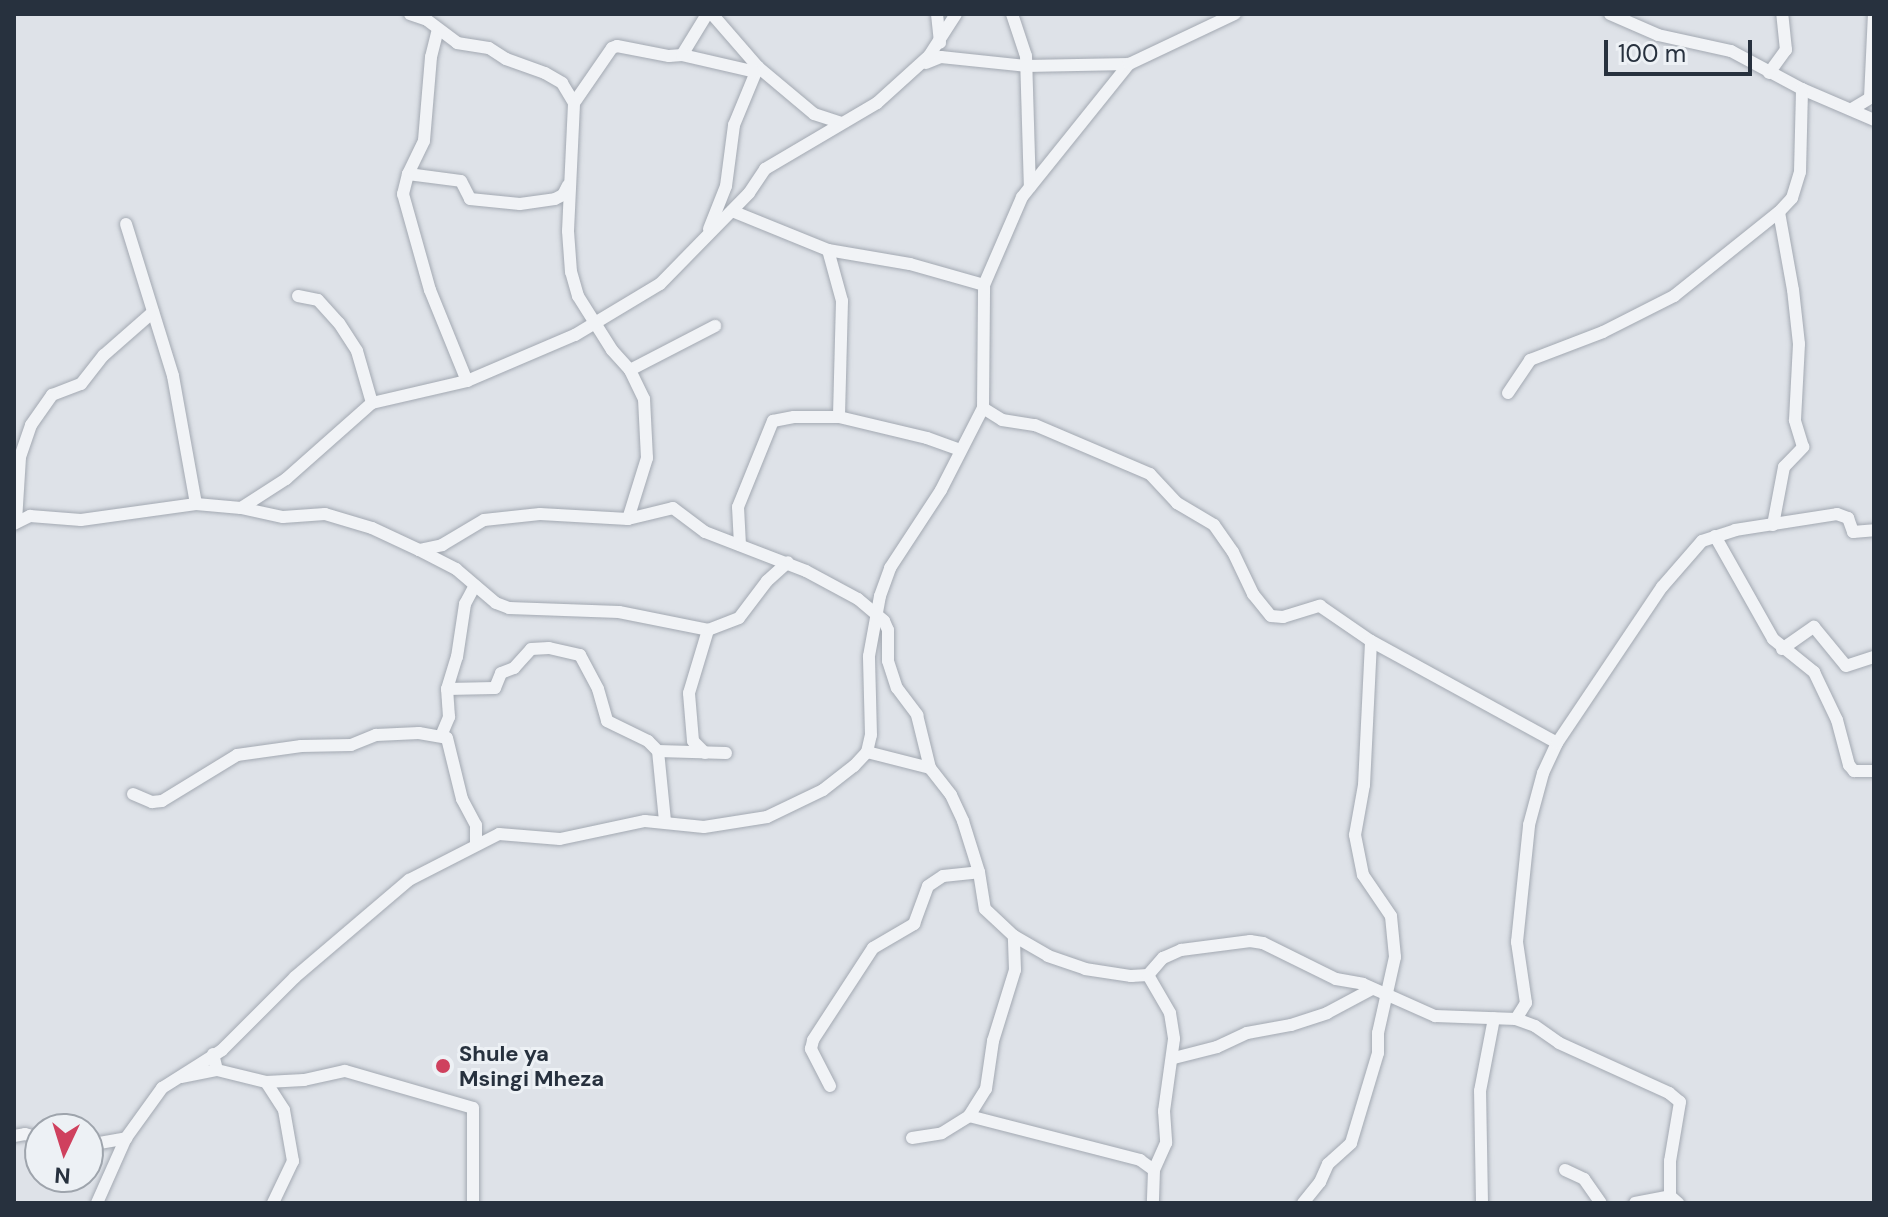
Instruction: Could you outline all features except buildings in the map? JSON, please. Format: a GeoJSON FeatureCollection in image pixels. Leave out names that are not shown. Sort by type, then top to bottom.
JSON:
{"type":"FeatureCollection","features":[{"type":"Feature","properties":{"kind":"street"},"geometry":{"type":"LineString","coordinates":[[410,14],[457,43],[489,48],[506,59],[545,73],[562,83],[574,103]]}},
{"type":"Feature","properties":{"kind":"street"},"geometry":{"type":"LineString","coordinates":[[682,55],[709,14],[757,69],[814,114],[841,123]]}},
{"type":"Feature","properties":{"kind":"street"},"geometry":{"type":"LineString","coordinates":[[937,14],[943,51],[955,57]]}},
{"type":"Feature","properties":{"kind":"street"},"geometry":{"type":"LineString","coordinates":[[241,508],[286,479],[372,403],[467,381],[595,324],[660,284],[732,211],[765,169],[877,103],[919,66],[940,41],[956,14]]}},
{"type":"Feature","properties":{"kind":"street"},"geometry":{"type":"LineString","coordinates":[[1012,14],[1026,66],[1030,187]]}},
{"type":"Feature","properties":{"kind":"street"},"geometry":{"type":"LineString","coordinates":[[919,66],[941,57],[1026,66],[1129,64],[1235,14]]}},
{"type":"Feature","properties":{"kind":"street"},"geometry":{"type":"LineString","coordinates":[[1610,14],[1658,35],[1731,51],[1802,89],[1874,120]]}},
{"type":"Feature","properties":{"kind":"street"},"geometry":{"type":"LineString","coordinates":[[1769,73],[1786,50],[1788,41],[1782,14]]}},
{"type":"Feature","properties":{"kind":"street"},"geometry":{"type":"LineString","coordinates":[[1852,109],[1870,98],[1874,14]]}},
{"type":"Feature","properties":{"kind":"street"},"geometry":{"type":"LineString","coordinates":[[438,29],[431,57],[424,141],[408,174],[403,194],[407,219],[430,290],[467,381]]}},
{"type":"Feature","properties":{"kind":"street"},"geometry":{"type":"LineString","coordinates":[[628,519],[647,458],[644,399],[630,370],[578,296],[571,272],[570,183],[574,103],[612,48],[682,55],[757,69]]}},
{"type":"Feature","properties":{"kind":"street"},"geometry":{"type":"LineString","coordinates":[[97,1203],[126,1138],[148,1103],[175,1078],[245,1029],[324,952],[409,880],[476,843],[499,834],[560,839],[645,821],[704,827],[767,817],[823,790],[867,752],[872,722],[869,656],[890,568],[941,490],[983,408],[984,285],[1011,219],[1030,187],[1129,64]]}},
{"type":"Feature","properties":{"kind":"street"},"geometry":{"type":"LineString","coordinates":[[708,232],[726,186],[734,125],[757,69]]}},
{"type":"Feature","properties":{"kind":"street"},"geometry":{"type":"LineString","coordinates":[[1508,393],[1530,360],[1603,332],[1674,296],[1779,212],[1792,198],[1800,172],[1802,89]]}},
{"type":"Feature","properties":{"kind":"street"},"geometry":{"type":"LineString","coordinates":[[408,174],[461,181],[470,199],[520,204],[555,199],[563,195],[570,183]]}},
{"type":"Feature","properties":{"kind":"street"},"geometry":{"type":"LineString","coordinates":[[732,211],[828,250],[910,264],[984,285]]}},
{"type":"Feature","properties":{"kind":"street"},"geometry":{"type":"LineString","coordinates":[[1773,525],[1784,467],[1803,447],[1795,420],[1799,344],[1779,212]]}},
{"type":"Feature","properties":{"kind":"street"},"geometry":{"type":"LineString","coordinates":[[126,224],[173,376],[196,504]]}},
{"type":"Feature","properties":{"kind":"street"},"geometry":{"type":"LineString","coordinates":[[828,250],[842,301],[839,417]]}},
{"type":"Feature","properties":{"kind":"street"},"geometry":{"type":"LineString","coordinates":[[298,296],[318,300],[339,323],[357,351],[372,403]]}},
{"type":"Feature","properties":{"kind":"street"},"geometry":{"type":"LineString","coordinates":[[153,312],[104,355],[81,384],[52,395],[31,425],[20,457],[15,523],[30,516],[81,520],[196,504],[241,508],[283,517],[325,514],[372,528],[419,550],[456,569],[509,608],[619,612],[708,630],[739,618],[767,581],[788,562]]}},
{"type":"Feature","properties":{"kind":"street"},"geometry":{"type":"LineString","coordinates":[[630,370],[715,326]]}},
{"type":"Feature","properties":{"kind":"street"},"geometry":{"type":"LineString","coordinates":[[983,408],[1002,420],[1035,425],[1150,474],[1177,503],[1214,525],[1233,552],[1253,594],[1271,616],[1283,617],[1320,606],[1371,641],[1557,743]]}},
{"type":"Feature","properties":{"kind":"street"},"geometry":{"type":"LineString","coordinates":[[740,545],[738,507],[766,445],[769,426],[778,419],[839,417],[927,438],[960,450]]}},
{"type":"Feature","properties":{"kind":"street"},"geometry":{"type":"LineString","coordinates":[[419,550],[442,545],[484,520],[540,514],[628,519],[673,508],[705,532],[788,562],[858,599],[878,615],[888,630],[888,661],[897,688],[917,715],[930,768],[951,795],[963,821],[979,872],[985,909],[1014,936],[1048,956],[1114,975],[1148,975],[1163,958],[1181,950],[1250,941],[1263,943],[1336,979],[1372,989],[1435,1016],[1516,1019],[1680,1102],[1670,1161],[1674,1199],[1635,1203]]}},
{"type":"Feature","properties":{"kind":"street"},"geometry":{"type":"LineString","coordinates":[[1516,1019],[1526,1003],[1517,942],[1529,825],[1543,773],[1557,743],[1686,556],[1702,541],[1715,536],[1837,514],[1848,518],[1853,532],[1874,530]]}},
{"type":"Feature","properties":{"kind":"street"},"geometry":{"type":"LineString","coordinates":[[1715,536],[1754,607],[1782,649],[1814,672],[1837,720],[1849,765],[1854,771],[1874,771]]}},
{"type":"Feature","properties":{"kind":"street"},"geometry":{"type":"LineString","coordinates":[[435,560],[442,545]]}},
{"type":"Feature","properties":{"kind":"street"},"geometry":{"type":"LineString","coordinates":[[441,736],[449,717],[447,689],[457,657],[465,604],[475,585]]}},
{"type":"Feature","properties":{"kind":"street"},"geometry":{"type":"LineString","coordinates":[[1782,649],[1814,627],[1846,666],[1874,657]]}},
{"type":"Feature","properties":{"kind":"street"},"geometry":{"type":"LineString","coordinates":[[705,753],[693,741],[689,693],[708,630]]}},
{"type":"Feature","properties":{"kind":"street"},"geometry":{"type":"LineString","coordinates":[[1303,1203],[1320,1182],[1328,1164],[1351,1143],[1378,1053],[1378,1033],[1388,996],[1395,933],[1391,916],[1363,875],[1355,835],[1364,785],[1371,641]]}},
{"type":"Feature","properties":{"kind":"street"},"geometry":{"type":"LineString","coordinates":[[447,689],[495,688],[501,673],[514,668],[531,649],[571,652],[582,657],[598,689],[607,721],[648,741],[658,751],[665,821]]}},
{"type":"Feature","properties":{"kind":"street"},"geometry":{"type":"LineString","coordinates":[[133,794],[144,800],[162,801],[237,755],[301,746],[351,745],[391,733],[441,736],[450,744],[462,799],[476,825],[476,843]]}},
{"type":"Feature","properties":{"kind":"street"},"geometry":{"type":"LineString","coordinates":[[658,751],[726,753]]}},
{"type":"Feature","properties":{"kind":"street"},"geometry":{"type":"LineString","coordinates":[[867,752],[930,768]]}},
{"type":"Feature","properties":{"kind":"street"},"geometry":{"type":"LineString","coordinates":[[830,1086],[811,1049],[813,1040],[873,948],[914,924],[928,886],[943,876],[979,872]]}},
{"type":"Feature","properties":{"kind":"street"},"geometry":{"type":"LineString","coordinates":[[912,1138],[942,1133],[969,1116],[986,1089],[996,1027],[1015,970],[1014,936]]}},
{"type":"Feature","properties":{"kind":"street"},"geometry":{"type":"LineString","coordinates":[[1148,975],[1170,1013],[1174,1058],[1164,1111],[1166,1143],[1154,1170],[1153,1203]]}},
{"type":"Feature","properties":{"kind":"street"},"geometry":{"type":"LineString","coordinates":[[1174,1058],[1217,1047],[1247,1033],[1291,1025],[1327,1013],[1372,989]]}},
{"type":"Feature","properties":{"kind":"street"},"geometry":{"type":"LineString","coordinates":[[1482,1203],[1480,1091],[1494,1018]]}},
{"type":"Feature","properties":{"kind":"street"},"geometry":{"type":"LineString","coordinates":[[213,1054],[217,1070]]}},
{"type":"Feature","properties":{"kind":"street"},"geometry":{"type":"LineString","coordinates":[[175,1078],[217,1070],[266,1082],[304,1080],[345,1071],[473,1108],[473,1203]]}},
{"type":"Feature","properties":{"kind":"street"},"geometry":{"type":"LineString","coordinates":[[266,1082],[284,1110],[293,1161],[273,1203]]}},
{"type":"Feature","properties":{"kind":"street"},"geometry":{"type":"LineString","coordinates":[[969,1116],[1140,1160],[1154,1170]]}},
{"type":"Feature","properties":{"kind":"street"},"geometry":{"type":"LineString","coordinates":[[104,1142],[126,1138]]}},
{"type":"Feature","properties":{"kind":"street"},"geometry":{"type":"LineString","coordinates":[[1565,1170],[1584,1179],[1601,1203]]}},
{"type":"Feature","properties":{"kind":"place","name":"Shule ya Msingi Mheza"},"geometry":{"type":"Point","coordinates":[443,1066]}}]}
